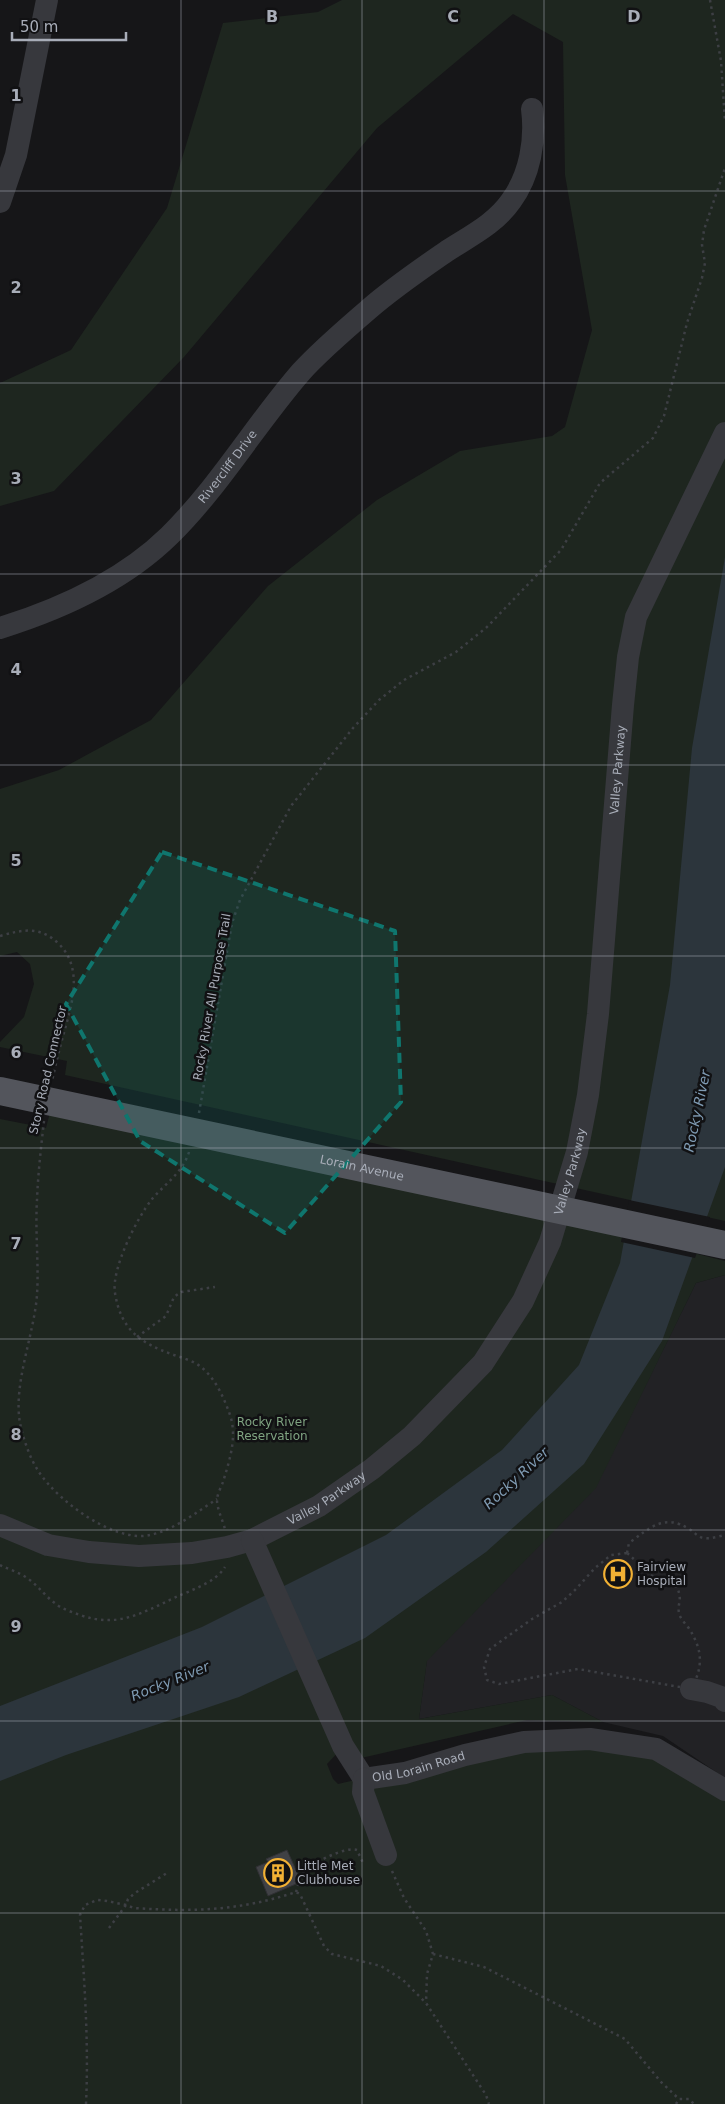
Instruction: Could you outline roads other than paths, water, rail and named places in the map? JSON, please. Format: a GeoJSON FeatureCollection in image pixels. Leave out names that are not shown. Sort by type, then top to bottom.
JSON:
{"type":"FeatureCollection","features":[{"type":"Feature","properties":{"kind":"main road","name":"Lorain Avenue"},"geometry":{"type":"LineString","coordinates":[[0,1091],[725,1245]]}},
{"type":"Feature","properties":{"kind":"street"},"geometry":{"type":"LineString","coordinates":[[0,202],[16,155],[47,0]]}},
{"type":"Feature","properties":{"kind":"street","name":"Rivercliff Drive"},"geometry":{"type":"LineString","coordinates":[[0,628],[81,597],[126,570],[168,536],[200,501],[302,371],[370,308],[427,266],[485,228],[511,201],[521,186],[528,165],[534,126],[532,109]]}},
{"type":"Feature","properties":{"kind":"street","name":"Valley Parkway"},"geometry":{"type":"LineString","coordinates":[[0,1525],[48,1546],[139,1556],[192,1554],[252,1540],[319,1506],[372,1469],[412,1436],[483,1363],[523,1301],[550,1242],[577,1152],[588,1095],[598,1014],[622,705],[628,657],[636,617],[725,433]]}},
{"type":"Feature","properties":{"kind":"street","name":"Old Lorain Road"},"geometry":{"type":"LineString","coordinates":[[252,1540],[264,1571],[343,1746],[364,1779],[405,1772],[465,1755],[524,1742],[590,1739],[656,1749],[725,1790]]}},
{"type":"Feature","properties":{"kind":"street"},"geometry":{"type":"LineString","coordinates":[[691,1689],[724,1698],[725,1701]]}},
{"type":"Feature","properties":{"kind":"street"},"geometry":{"type":"LineString","coordinates":[[364,1779],[363,1792],[386,1854]]}},
{"type":"Feature","properties":{"kind":"water","name":"Rocky River"},"geometry":{"type":"Polygon","coordinates":[[[725,557],[725,1167],[662,1341],[584,1464],[486,1552],[365,1638],[239,1697],[66,1755],[0,1781],[0,1706],[202,1627],[386,1535],[502,1450],[579,1365],[620,1263],[670,985],[692,748],[725,557]]]}},
{"type":"Feature","properties":{"kind":"place","name":"Fairview Hospital"},"geometry":{"type":"Point","coordinates":[618,1574]}},
{"type":"Feature","properties":{"kind":"place","name":"Little Met Clubhouse"},"geometry":{"type":"Point","coordinates":[278,1873]}},
{"type":"Feature","properties":{"kind":"park label","name":"Rocky River Reservation"},"geometry":{"type":"Point","coordinates":[272,1429]}}]}
